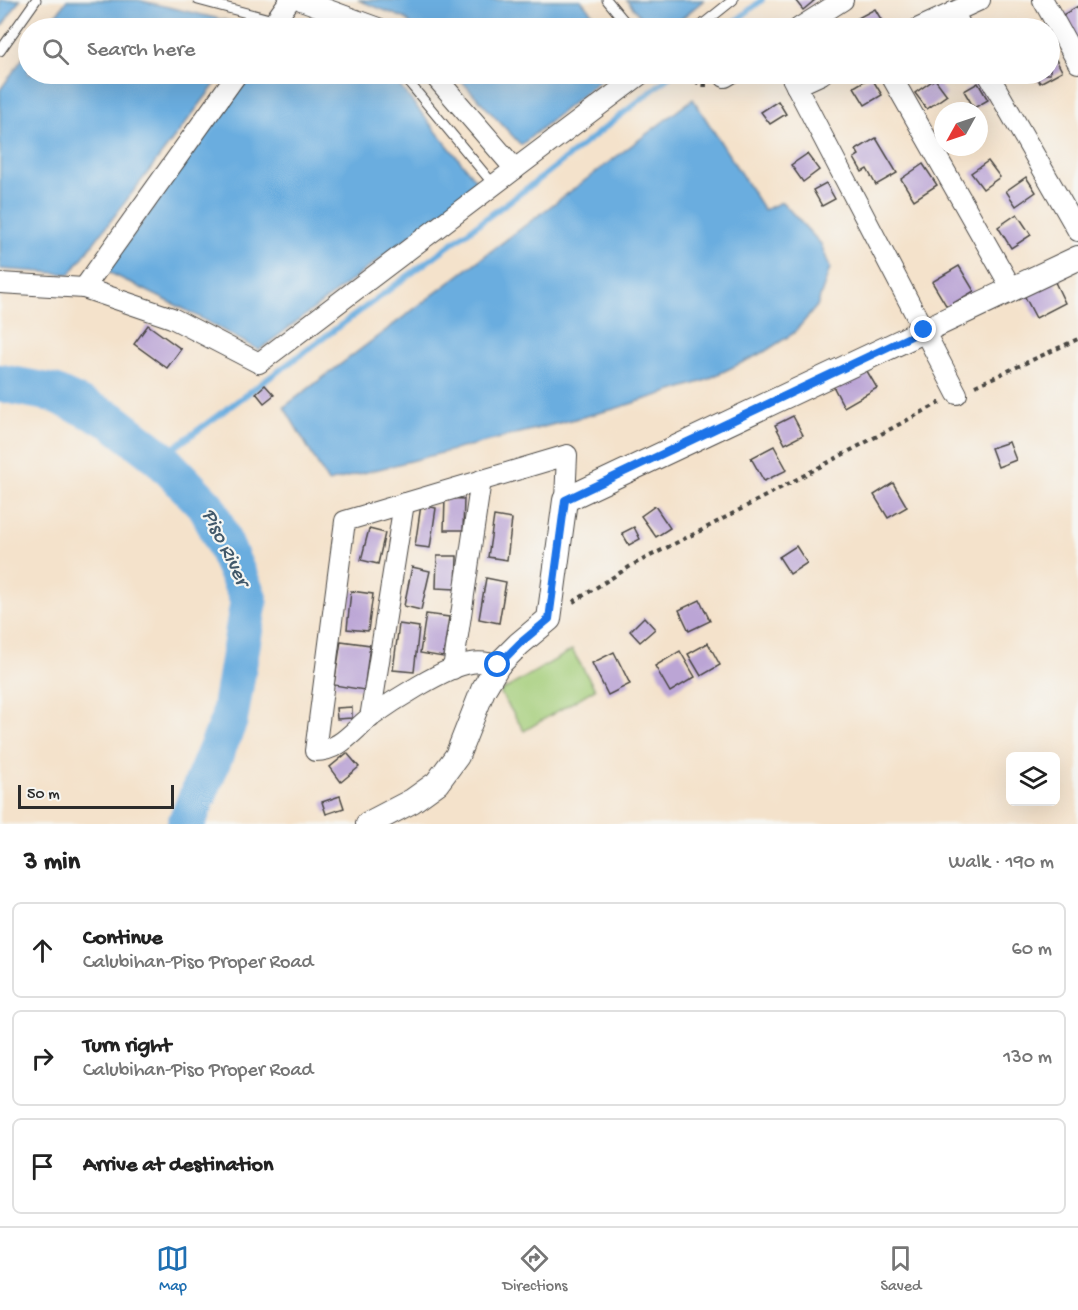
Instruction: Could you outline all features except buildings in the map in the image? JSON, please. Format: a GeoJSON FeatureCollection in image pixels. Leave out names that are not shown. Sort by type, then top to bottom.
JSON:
{"type":"FeatureCollection","features":[{"type":"Feature","properties":{"kind":"street"},"geometry":{"type":"LineString","coordinates":[[277,18],[290,0]]}},
{"type":"Feature","properties":{"kind":"street"},"geometry":{"type":"LineString","coordinates":[[301,0],[350,18]]}},
{"type":"Feature","properties":{"kind":"street"},"geometry":{"type":"LineString","coordinates":[[815,18],[843,0]]}},
{"type":"Feature","properties":{"kind":"street"},"geometry":{"type":"LineString","coordinates":[[960,18],[980,0]]}},
{"type":"Feature","properties":{"kind":"street"},"geometry":{"type":"LineString","coordinates":[[1043,0],[1053,18]]}},
{"type":"Feature","properties":{"kind":"street"},"geometry":{"type":"LineString","coordinates":[[1060,31],[1078,63]]}},
{"type":"Feature","properties":{"kind":"street"},"geometry":{"type":"LineString","coordinates":[[84,288],[230,84]]}},
{"type":"Feature","properties":{"kind":"street"},"geometry":{"type":"LineString","coordinates":[[442,84],[515,169]]}},
{"type":"Feature","properties":{"kind":"street"},"geometry":{"type":"LineString","coordinates":[[0,284],[84,288],[172,318],[259,363],[628,84]]}},
{"type":"Feature","properties":{"kind":"street"},"geometry":{"type":"LineString","coordinates":[[795,84],[957,394]]}},
{"type":"Feature","properties":{"kind":"street"},"geometry":{"type":"LineString","coordinates":[[896,84],[1012,289]]}},
{"type":"Feature","properties":{"kind":"street"},"geometry":{"type":"LineString","coordinates":[[994,84],[1078,231]]}},
{"type":"Feature","properties":{"kind":"street"},"geometry":{"type":"LineString","coordinates":[[565,500],[1078,258]]}},
{"type":"Feature","properties":{"kind":"street"},"geometry":{"type":"LineString","coordinates":[[368,824],[412,801],[437,783],[457,756],[483,690],[498,665],[549,619],[565,500],[567,455],[345,521],[315,751],[333,748],[370,718],[420,686],[453,669],[468,663],[483,662],[498,665]]}},
{"type":"Feature","properties":{"kind":"street"},"geometry":{"type":"LineString","coordinates":[[453,669],[481,480]]}},
{"type":"Feature","properties":{"kind":"street"},"geometry":{"type":"LineString","coordinates":[[370,718],[404,503]]}},
{"type":"Feature","properties":{"kind":"lane"},"geometry":{"type":"LineString","coordinates":[[23,18],[36,0]]}},
{"type":"Feature","properties":{"kind":"lane"},"geometry":{"type":"LineString","coordinates":[[198,0],[254,18]]}},
{"type":"Feature","properties":{"kind":"lane"},"geometry":{"type":"LineString","coordinates":[[607,0],[622,18]]}},
{"type":"Feature","properties":{"kind":"lane"},"geometry":{"type":"LineString","coordinates":[[710,18],[733,0]]}},
{"type":"Feature","properties":{"kind":"lane"},"geometry":{"type":"LineString","coordinates":[[0,51],[18,26]]}},
{"type":"Feature","properties":{"kind":"lane"},"geometry":{"type":"LineString","coordinates":[[410,84],[494,185]]}},
{"type":"Feature","properties":{"kind":"path"},"geometry":{"type":"LineString","coordinates":[[549,619],[587,592],[634,564],[957,394],[1078,339]]}},
{"type":"Feature","properties":{"kind":"green space"},"geometry":{"type":"Polygon","coordinates":[[[572,650],[595,689],[524,731],[500,692],[572,650]]]}},
{"type":"Feature","properties":{"kind":"water"},"geometry":{"type":"Polygon","coordinates":[[[0,0],[20,0],[0,29],[0,0]]]}},
{"type":"Feature","properties":{"kind":"water"},"geometry":{"type":"Polygon","coordinates":[[[67,0],[138,0],[215,18],[54,18],[67,0]]]}},
{"type":"Feature","properties":{"kind":"water"},"geometry":{"type":"Polygon","coordinates":[[[358,0],[581,0],[596,18],[403,18],[358,0]]]}},
{"type":"Feature","properties":{"kind":"water"},"geometry":{"type":"Polygon","coordinates":[[[627,0],[704,0],[682,18],[641,18],[627,0]]]}},
{"type":"Feature","properties":{"kind":"water"},"geometry":{"type":"Polygon","coordinates":[[[18,65],[18,84],[215,84],[70,274],[0,269],[0,90],[18,65]]]}},
{"type":"Feature","properties":{"kind":"water"},"geometry":{"type":"Polygon","coordinates":[[[244,84],[398,84],[479,184],[259,350],[184,309],[106,271],[244,84]]]}},
{"type":"Feature","properties":{"kind":"water"},"geometry":{"type":"Polygon","coordinates":[[[464,84],[596,84],[521,145],[464,84]]]}},
{"type":"Feature","properties":{"kind":"water"},"geometry":{"type":"Polygon","coordinates":[[[693,99],[764,210],[782,202],[821,244],[830,268],[817,306],[794,333],[764,352],[704,381],[614,409],[328,482],[284,407],[693,99]]]}},
{"type":"Feature","properties":{"kind":"waterway"},"geometry":{"type":"LineString","coordinates":[[740,18],[762,0]]}},
{"type":"Feature","properties":{"kind":"waterway"},"geometry":{"type":"LineString","coordinates":[[160,458],[541,178],[660,84]]}},
{"type":"Feature","properties":{"kind":"waterway","name":"Piso River"},"geometry":{"type":"LineString","coordinates":[[0,383],[53,393],[111,420],[160,458],[208,508],[249,600],[229,720],[186,824]]}},
{"type":"Feature","properties":{"kind":"route"},"geometry":{"type":"LineString","coordinates":[[498,665],[549,619],[565,500],[924,330]]}}]}
